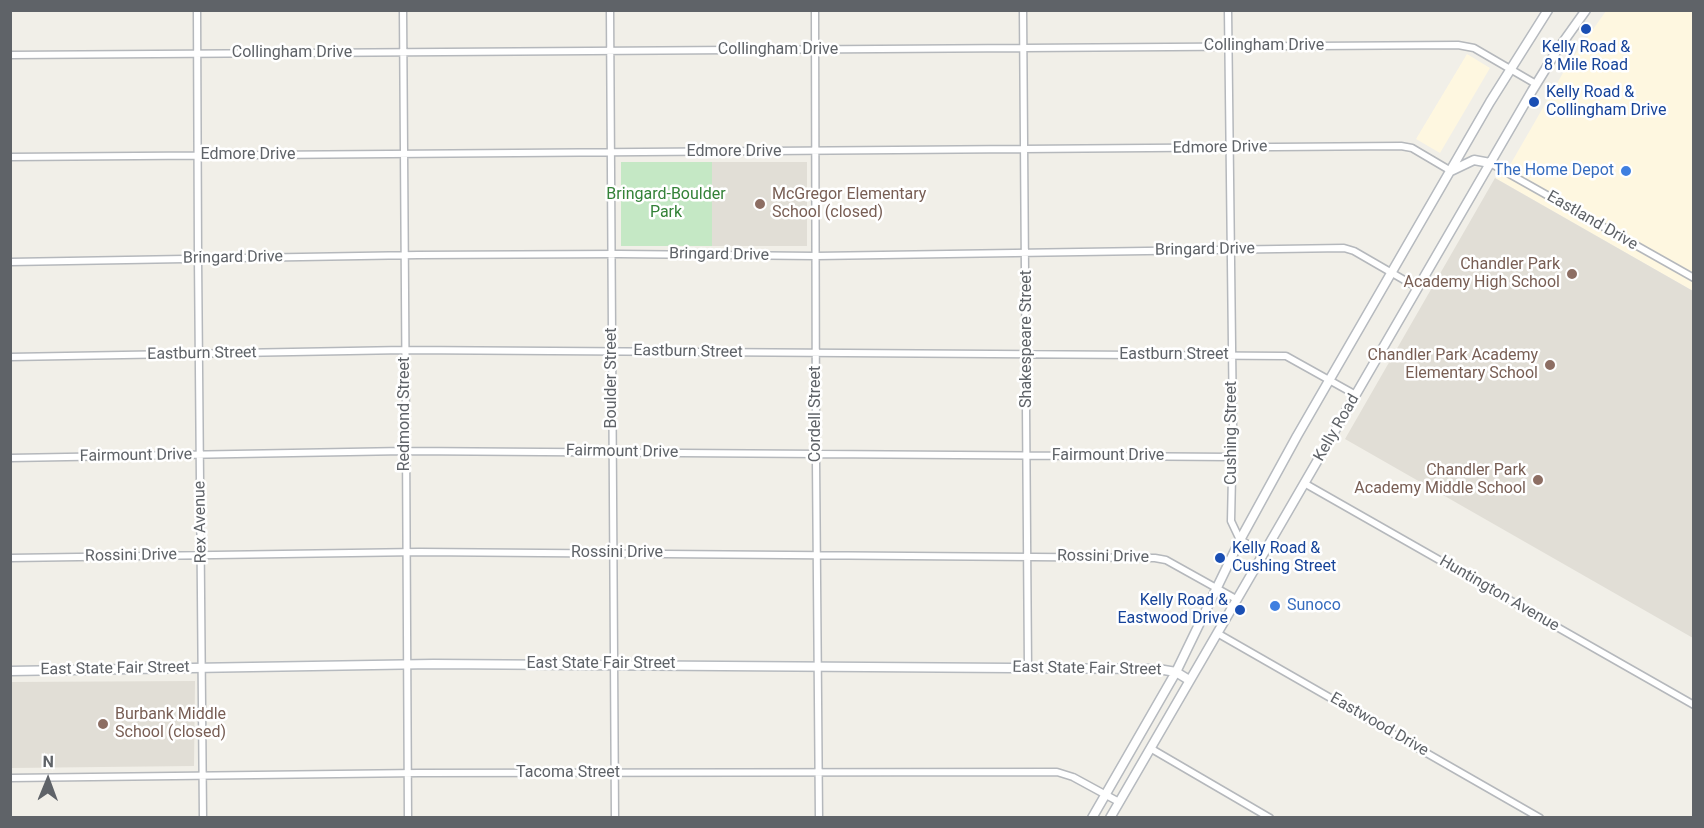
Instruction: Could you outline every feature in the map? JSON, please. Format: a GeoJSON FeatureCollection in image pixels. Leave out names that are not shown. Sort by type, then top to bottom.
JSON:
{"type":"FeatureCollection","features":[{"type":"Feature","properties":{"kind":"street","name":"Rex Avenue"},"geometry":{"type":"LineString","coordinates":[[197,10],[203,818]]}},
{"type":"Feature","properties":{"kind":"street","name":"Redmond Street"},"geometry":{"type":"LineString","coordinates":[[403,10],[408,818]]}},
{"type":"Feature","properties":{"kind":"street","name":"Boulder Street"},"geometry":{"type":"LineString","coordinates":[[610,10],[609,153],[613,351],[615,818]]}},
{"type":"Feature","properties":{"kind":"street","name":"Cordell Street"},"geometry":{"type":"LineString","coordinates":[[815,10],[819,818]]}},
{"type":"Feature","properties":{"kind":"street","name":"Shakespeare Street"},"geometry":{"type":"LineString","coordinates":[[1023,10],[1029,556],[1028,668]]}},
{"type":"Feature","properties":{"kind":"street","name":"Cushing Street"},"geometry":{"type":"LineString","coordinates":[[1228,10],[1233,356],[1231,521],[1240,540]]}},
{"type":"Feature","properties":{"kind":"street","name":"Kelly Road"},"geometry":{"type":"LineString","coordinates":[[1092,818],[1176,672],[1240,540],[1330,380],[1510,69],[1548,10]]}},
{"type":"Feature","properties":{"kind":"street","name":"Kelly Road"},"geometry":{"type":"LineString","coordinates":[[1110,818],[1536,84],[1586,10]]}},
{"type":"Feature","properties":{"kind":"street","name":"Collingham Drive"},"geometry":{"type":"LineString","coordinates":[[10,55],[1465,45],[1536,84]]}},
{"type":"Feature","properties":{"kind":"street","name":"Edmore Drive"},"geometry":{"type":"LineString","coordinates":[[10,157],[1409,147],[1450,171]]}},
{"type":"Feature","properties":{"kind":"street"},"geometry":{"type":"LineString","coordinates":[[1450,171],[1470,161],[1482,160],[1490,164]]}},
{"type":"Feature","properties":{"kind":"street","name":"Eastland Drive"},"geometry":{"type":"LineString","coordinates":[[1490,164],[1694,279]]}},
{"type":"Feature","properties":{"kind":"street","name":"Bringard Drive"},"geometry":{"type":"LineString","coordinates":[[10,262],[404,255],[816,256],[1344,248],[1354,251],[1418,288]]}},
{"type":"Feature","properties":{"kind":"street","name":"Eastburn Street"},"geometry":{"type":"LineString","coordinates":[[10,357],[405,350],[1290,357],[1356,395]]}},
{"type":"Feature","properties":{"kind":"street","name":"Fairmount Drive"},"geometry":{"type":"LineString","coordinates":[[10,458],[405,451],[1233,457]]}},
{"type":"Feature","properties":{"kind":"street","name":"Huntington Avenue"},"geometry":{"type":"LineString","coordinates":[[1304,483],[1694,705]]}},
{"type":"Feature","properties":{"kind":"street"},"geometry":{"type":"LineString","coordinates":[[1240,540],[1263,552]]}},
{"type":"Feature","properties":{"kind":"street","name":"Rossini Drive"},"geometry":{"type":"LineString","coordinates":[[10,558],[407,552],[1160,558],[1236,599]]}},
{"type":"Feature","properties":{"kind":"street","name":"Eastwood Drive"},"geometry":{"type":"LineString","coordinates":[[1217,633],[1540,818]]}},
{"type":"Feature","properties":{"kind":"street","name":"East State Fair Street"},"geometry":{"type":"LineString","coordinates":[[10,671],[614,664],[1158,669],[1176,672],[1190,680]]}},
{"type":"Feature","properties":{"kind":"street"},"geometry":{"type":"LineString","coordinates":[[1150,748],[1270,818]]}},
{"type":"Feature","properties":{"kind":"street","name":"Tacoma Street"},"geometry":{"type":"LineString","coordinates":[[10,778],[407,773],[1061,773],[1119,802]]}},
{"type":"Feature","properties":{"kind":"shaded area"},"geometry":{"type":"Polygon","coordinates":[[[1606,11],[1693,11],[1693,291],[1495,178],[1510,165],[1567,66],[1606,11]]]}},
{"type":"Feature","properties":{"kind":"shaded area"},"geometry":{"type":"Polygon","coordinates":[[[1467,54],[1490,68],[1440,153],[1416,139],[1467,54]]]}},
{"type":"Feature","properties":{"kind":"shaded area","name":"McGregor Elementary School (closed)"},"geometry":{"type":"Polygon","coordinates":[[[712,162],[807,162],[807,246],[712,246],[712,162]]]}},
{"type":"Feature","properties":{"kind":"shaded area"},"geometry":{"type":"Polygon","coordinates":[[[1495,178],[1693,291],[1693,638],[1345,439],[1495,178]]]}},
{"type":"Feature","properties":{"kind":"shaded area","name":"Burbank Middle School (closed)"},"geometry":{"type":"Polygon","coordinates":[[[195,681],[194,766],[11,768],[11,682],[195,681]]]}},
{"type":"Feature","properties":{"kind":"green space","name":"Bringard-Boulder Park"},"geometry":{"type":"Polygon","coordinates":[[[621,162],[712,162],[712,246],[621,246],[621,162]]]}},
{"type":"Feature","properties":{"kind":"place","name":"Kelly Road & 8 Mile Road"},"geometry":{"type":"Point","coordinates":[1586,29]}},
{"type":"Feature","properties":{"kind":"place","name":"Kelly Road & Collingham Drive"},"geometry":{"type":"Point","coordinates":[1534,102]}},
{"type":"Feature","properties":{"kind":"place","name":"The Home Depot"},"geometry":{"type":"Point","coordinates":[1626,171]}},
{"type":"Feature","properties":{"kind":"place","name":"McGregor Elementary School (closed)"},"geometry":{"type":"Point","coordinates":[760,204]}},
{"type":"Feature","properties":{"kind":"place","name":"Chandler Park Academy High School"},"geometry":{"type":"Point","coordinates":[1572,274]}},
{"type":"Feature","properties":{"kind":"place","name":"Chandler Park Academy Elementary School"},"geometry":{"type":"Point","coordinates":[1550,365]}},
{"type":"Feature","properties":{"kind":"place","name":"Chandler Park Academy Middle School"},"geometry":{"type":"Point","coordinates":[1538,480]}},
{"type":"Feature","properties":{"kind":"place","name":"Kelly Road & Cushing Street"},"geometry":{"type":"Point","coordinates":[1220,558]}},
{"type":"Feature","properties":{"kind":"place","name":"Sunoco"},"geometry":{"type":"Point","coordinates":[1275,606]}},
{"type":"Feature","properties":{"kind":"place","name":"Kelly Road & Eastwood Drive"},"geometry":{"type":"Point","coordinates":[1240,610]}},
{"type":"Feature","properties":{"kind":"place","name":"Burbank Middle School (closed)"},"geometry":{"type":"Point","coordinates":[103,724]}}]}
